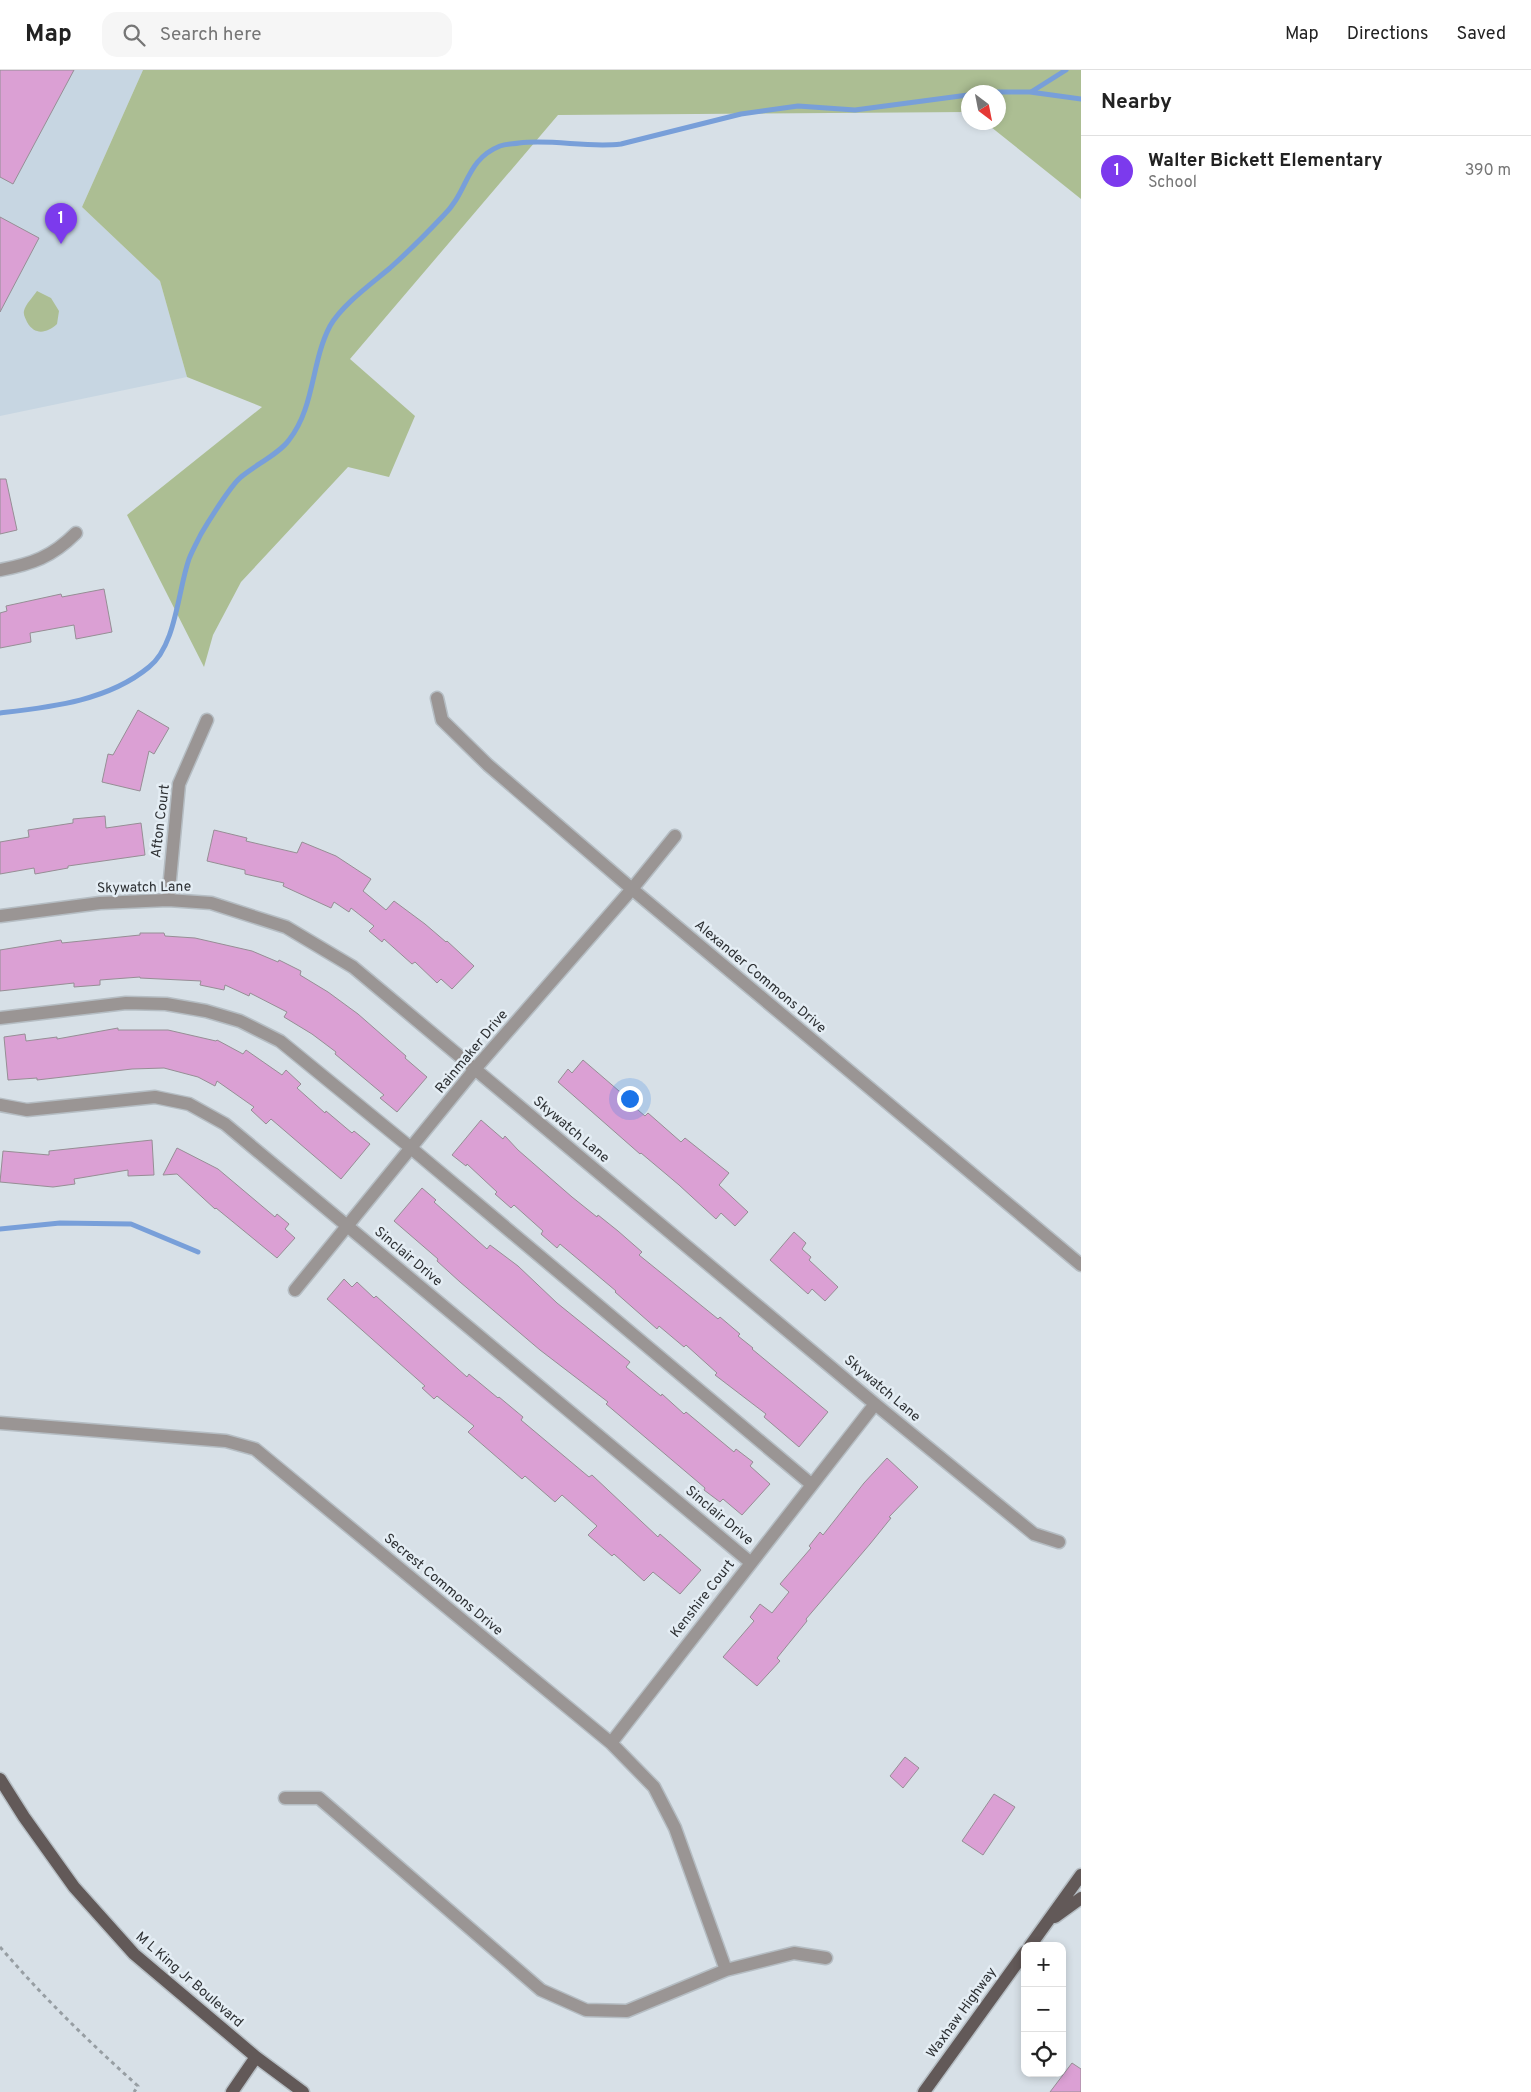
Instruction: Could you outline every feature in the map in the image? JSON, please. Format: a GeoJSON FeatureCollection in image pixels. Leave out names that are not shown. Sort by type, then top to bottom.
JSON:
{"type":"FeatureCollection","features":[{"type":"Feature","properties":{"kind":"main road","name":"M L King Jr Boulevard"},"geometry":{"type":"LineString","coordinates":[[0,1779],[24,1817],[74,1887],[134,1954],[256,2057],[303,2092]]}},
{"type":"Feature","properties":{"kind":"main road"},"geometry":{"type":"LineString","coordinates":[[1033,1942],[1081,1875]]}},
{"type":"Feature","properties":{"kind":"main road"},"geometry":{"type":"LineString","coordinates":[[1046,1924],[1081,1898]]}},
{"type":"Feature","properties":{"kind":"main road","name":"Waxhaw Highway"},"geometry":{"type":"LineString","coordinates":[[924,2092],[1021,1958]]}},
{"type":"Feature","properties":{"kind":"main road"},"geometry":{"type":"LineString","coordinates":[[232,2092],[256,2057]]}},
{"type":"Feature","properties":{"kind":"street"},"geometry":{"type":"LineString","coordinates":[[0,570],[29,565],[60,549],[76,533]]}},
{"type":"Feature","properties":{"kind":"street","name":"Alexander Commons Drive"},"geometry":{"type":"LineString","coordinates":[[437,698],[442,720],[488,765],[632,889],[1081,1265]]}},
{"type":"Feature","properties":{"kind":"street","name":"Afton Court"},"geometry":{"type":"LineString","coordinates":[[168,900],[179,784],[207,720]]}},
{"type":"Feature","properties":{"kind":"street","name":"Rainmaker Drive"},"geometry":{"type":"LineString","coordinates":[[295,1290],[476,1069],[632,889],[675,836]]}},
{"type":"Feature","properties":{"kind":"street","name":"Skywatch Lane"},"geometry":{"type":"LineString","coordinates":[[0,916],[100,903],[168,900],[211,903],[286,928],[353,967],[875,1404],[1034,1534],[1059,1542]]}},
{"type":"Feature","properties":{"kind":"street"},"geometry":{"type":"LineString","coordinates":[[0,1018],[126,1003],[166,1004],[206,1011],[240,1021],[280,1041],[411,1148],[811,1484]]}},
{"type":"Feature","properties":{"kind":"street","name":"Sinclair Drive"},"geometry":{"type":"LineString","coordinates":[[0,1105],[27,1110],[155,1097],[189,1104],[225,1124],[750,1562]]}},
{"type":"Feature","properties":{"kind":"street","name":"Kenshire Court"},"geometry":{"type":"LineString","coordinates":[[611,1743],[750,1562],[875,1404]]}},
{"type":"Feature","properties":{"kind":"street","name":"Secrest Commons Drive"},"geometry":{"type":"LineString","coordinates":[[0,1423],[226,1441],[254,1449],[611,1743],[654,1787],[675,1828],[726,1970]]}},
{"type":"Feature","properties":{"kind":"street"},"geometry":{"type":"LineString","coordinates":[[285,1798],[319,1798],[541,1990],[586,2010],[627,2012],[726,1970],[794,1954],[826,1958]]}},
{"type":"Feature","properties":{"kind":"path"},"geometry":{"type":"LineString","coordinates":[[0,1947],[46,1999],[88,2042],[138,2086],[134,2092]]}},
{"type":"Feature","properties":{"kind":"shaded area"},"geometry":{"type":"Polygon","coordinates":[[[0,70],[143,70],[82,207],[160,281],[187,377],[0,416],[0,70]]]}},
{"type":"Feature","properties":{"kind":"green space"},"geometry":{"type":"Polygon","coordinates":[[[143,70],[1081,70],[1081,199],[995,130],[1006,130],[1006,85],[961,85],[961,112],[558,115],[350,359],[415,416],[389,477],[348,467],[241,582],[213,635],[204,667],[127,515],[262,407],[187,377],[160,281],[82,207],[143,70]]]}},
{"type":"Feature","properties":{"kind":"green space"},"geometry":{"type":"Polygon","coordinates":[[[37,291],[51,298],[59,311],[57,324],[41,332],[30,326],[24,314],[26,306],[37,291]]]}},
{"type":"Feature","properties":{"kind":"building"},"geometry":{"type":"Polygon","coordinates":[[[0,70],[74,70],[13,184],[0,177],[0,70]]]}},
{"type":"Feature","properties":{"kind":"building"},"geometry":{"type":"Polygon","coordinates":[[[0,217],[39,238],[0,312],[0,217]]]}},
{"type":"Feature","properties":{"kind":"building"},"geometry":{"type":"Polygon","coordinates":[[[0,479],[6,479],[17,530],[0,534],[0,479]]]}},
{"type":"Feature","properties":{"kind":"building"},"geometry":{"type":"Polygon","coordinates":[[[104,589],[112,632],[76,639],[74,625],[30,633],[31,642],[0,648],[0,613],[7,611],[6,606],[61,594],[62,597],[104,589]]]}},
{"type":"Feature","properties":{"kind":"building"},"geometry":{"type":"Polygon","coordinates":[[[138,710],[169,728],[154,754],[149,751],[140,791],[102,782],[108,754],[113,755],[138,710]]]}},
{"type":"Feature","properties":{"kind":"building"},"geometry":{"type":"Polygon","coordinates":[[[105,816],[106,828],[141,823],[145,855],[68,866],[68,868],[35,874],[34,868],[0,874],[0,842],[29,837],[28,830],[73,823],[73,819],[105,816]]]}},
{"type":"Feature","properties":{"kind":"building"},"geometry":{"type":"Polygon","coordinates":[[[214,830],[247,838],[246,841],[297,853],[302,842],[336,856],[371,879],[363,891],[386,910],[394,901],[447,941],[474,966],[452,989],[441,979],[437,983],[415,962],[412,964],[384,939],[382,942],[369,931],[374,926],[351,908],[349,912],[334,902],[331,908],[283,886],[284,883],[245,874],[245,870],[207,861],[214,830]]]}},
{"type":"Feature","properties":{"kind":"building"},"geometry":{"type":"Polygon","coordinates":[[[140,933],[164,933],[165,936],[195,938],[252,951],[278,962],[279,960],[301,971],[300,975],[328,992],[358,1014],[427,1077],[397,1112],[380,1098],[384,1095],[335,1054],[336,1052],[312,1034],[284,1017],[287,1012],[250,993],[249,996],[225,985],[224,990],[200,985],[201,981],[140,977],[100,980],[100,985],[74,987],[74,983],[0,991],[0,950],[61,940],[62,943],[140,935],[140,933]]]}},
{"type":"Feature","properties":{"kind":"building"},"geometry":{"type":"Polygon","coordinates":[[[118,1028],[118,1030],[168,1030],[217,1040],[243,1054],[246,1050],[282,1075],[286,1070],[301,1084],[297,1088],[325,1113],[326,1111],[352,1133],[354,1131],[370,1144],[341,1179],[271,1119],[266,1124],[251,1110],[254,1107],[217,1081],[215,1086],[198,1077],[164,1068],[132,1069],[37,1080],[37,1078],[8,1080],[4,1037],[25,1034],[26,1041],[57,1037],[57,1039],[118,1028]]]}},
{"type":"Feature","properties":{"kind":"building"},"geometry":{"type":"Polygon","coordinates":[[[583,1060],[645,1116],[648,1113],[681,1142],[685,1138],[729,1173],[719,1185],[748,1212],[735,1226],[721,1213],[716,1219],[558,1082],[568,1069],[572,1073],[583,1060]]]}},
{"type":"Feature","properties":{"kind":"building"},"geometry":{"type":"Polygon","coordinates":[[[481,1120],[503,1139],[505,1136],[518,1150],[572,1197],[618,1231],[642,1252],[639,1255],[718,1319],[720,1317],[740,1334],[738,1336],[752,1349],[828,1412],[799,1447],[764,1417],[766,1414],[715,1375],[717,1373],[686,1345],[684,1347],[659,1326],[657,1329],[616,1291],[560,1244],[557,1248],[541,1234],[543,1231],[514,1205],[511,1208],[467,1164],[466,1166],[452,1155],[481,1120]]]}},
{"type":"Feature","properties":{"kind":"building"},"geometry":{"type":"Polygon","coordinates":[[[152,1140],[154,1175],[128,1176],[128,1170],[74,1179],[75,1184],[53,1187],[0,1182],[3,1151],[49,1155],[49,1151],[152,1140]]]}},
{"type":"Feature","properties":{"kind":"building"},"geometry":{"type":"Polygon","coordinates":[[[177,1148],[218,1169],[275,1217],[277,1214],[289,1224],[285,1229],[295,1238],[277,1258],[215,1209],[177,1174],[163,1175],[177,1148]]]}},
{"type":"Feature","properties":{"kind":"building"},"geometry":{"type":"Polygon","coordinates":[[[422,1188],[436,1200],[434,1202],[487,1249],[490,1245],[518,1266],[557,1303],[630,1362],[626,1367],[661,1396],[662,1394],[684,1414],[686,1412],[734,1452],[736,1449],[753,1462],[750,1466],[770,1484],[742,1515],[723,1499],[720,1502],[704,1490],[705,1488],[606,1404],[608,1402],[540,1350],[460,1282],[437,1261],[438,1259],[394,1221],[422,1188]]]}},
{"type":"Feature","properties":{"kind":"building"},"geometry":{"type":"Polygon","coordinates":[[[794,1232],[806,1243],[802,1249],[811,1257],[809,1260],[838,1287],[825,1301],[812,1289],[808,1294],[770,1260],[794,1232]]]}},
{"type":"Feature","properties":{"kind":"building"},"geometry":{"type":"Polygon","coordinates":[[[344,1279],[352,1287],[357,1282],[374,1298],[376,1296],[467,1377],[469,1374],[499,1397],[523,1417],[521,1420],[589,1477],[592,1475],[658,1537],[660,1534],[701,1570],[680,1594],[653,1572],[644,1581],[614,1554],[612,1556],[588,1535],[597,1526],[562,1495],[555,1502],[525,1476],[522,1479],[468,1432],[474,1426],[437,1396],[434,1399],[422,1388],[425,1386],[327,1299],[344,1279]]]}},
{"type":"Feature","properties":{"kind":"building"},"geometry":{"type":"Polygon","coordinates":[[[887,1458],[918,1487],[889,1517],[891,1518],[870,1544],[806,1619],[807,1621],[777,1658],[780,1661],[757,1686],[723,1657],[754,1621],[750,1617],[760,1604],[772,1613],[789,1592],[780,1584],[811,1548],[809,1546],[820,1532],[823,1535],[864,1483],[887,1458]]]}},
{"type":"Feature","properties":{"kind":"building"},"geometry":{"type":"Polygon","coordinates":[[[905,1757],[919,1768],[903,1788],[890,1776],[905,1757]]]}},
{"type":"Feature","properties":{"kind":"building"},"geometry":{"type":"Polygon","coordinates":[[[994,1794],[1015,1807],[983,1855],[962,1841],[994,1794]]]}},
{"type":"Feature","properties":{"kind":"building"},"geometry":{"type":"Polygon","coordinates":[[[1072,2063],[1081,2069],[1081,2092],[1050,2092],[1061,2077],[1066,2077],[1066,2071],[1072,2063]]]}},
{"type":"Feature","properties":{"kind":"waterway"},"geometry":{"type":"LineString","coordinates":[[1031,92],[1066,70]]}},
{"type":"Feature","properties":{"kind":"waterway"},"geometry":{"type":"LineString","coordinates":[[1006,92],[1030,92],[1081,99]]}},
{"type":"Feature","properties":{"kind":"waterway"},"geometry":{"type":"LineString","coordinates":[[0,713],[59,705],[97,695],[116,688],[133,678],[158,658],[171,632],[185,572],[201,534],[237,481],[279,450],[289,440],[304,413],[319,354],[335,318],[349,303],[397,262],[443,216],[458,196],[473,168],[489,152],[502,145],[532,142],[596,145],[621,144],[741,114],[798,106],[855,110],[961,96]]}},
{"type":"Feature","properties":{"kind":"waterway"},"geometry":{"type":"LineString","coordinates":[[0,1229],[60,1223],[131,1224],[198,1252]]}},
{"type":"Feature","properties":{"kind":"place","name":"Walter Bickett Elementary"},"geometry":{"type":"Point","coordinates":[61,244]}}]}
